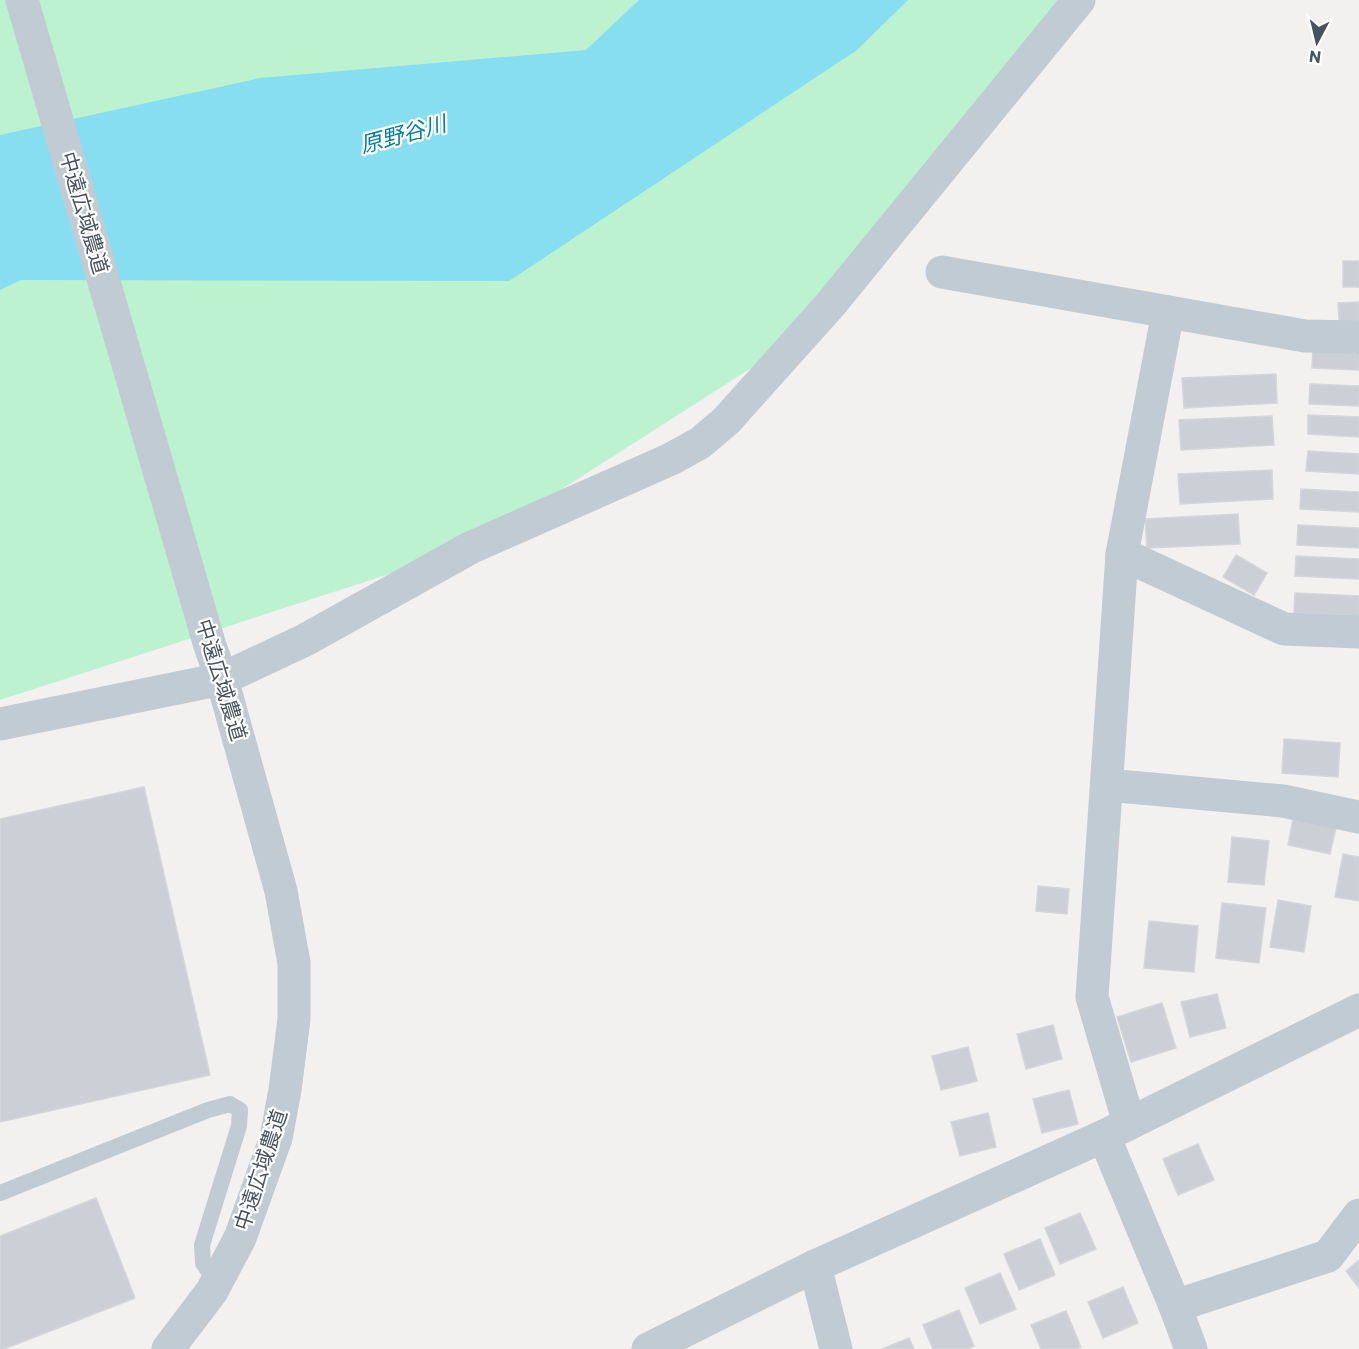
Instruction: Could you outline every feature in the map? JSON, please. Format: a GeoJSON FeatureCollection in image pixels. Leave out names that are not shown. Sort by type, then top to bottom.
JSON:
{"type":"FeatureCollection","features":[{"type":"Feature","properties":{"kind":"street","name":"中遠広域農道"},"geometry":{"type":"LineString","coordinates":[[22,0],[210,646],[222,679],[281,891],[294,963],[294,1019],[276,1138],[240,1238],[212,1291],[168,1349]]}},
{"type":"Feature","properties":{"kind":"street"},"geometry":{"type":"LineString","coordinates":[[0,724],[222,679],[304,640],[470,548],[671,459],[700,443],[726,421],[830,305],[1079,0]]}},
{"type":"Feature","properties":{"kind":"street"},"geometry":{"type":"LineString","coordinates":[[942,272],[1305,336],[1359,337]]}},
{"type":"Feature","properties":{"kind":"street"},"geometry":{"type":"LineString","coordinates":[[1168,312],[1122,554],[1092,998],[1117,1130],[1191,1349]]}},
{"type":"Feature","properties":{"kind":"street"},"geometry":{"type":"LineString","coordinates":[[1122,554],[1284,629],[1359,632]]}},
{"type":"Feature","properties":{"kind":"street"},"geometry":{"type":"LineString","coordinates":[[1107,785],[1283,801],[1359,817]]}},
{"type":"Feature","properties":{"kind":"street"},"geometry":{"type":"LineString","coordinates":[[648,1349],[815,1266],[1117,1130],[1359,1010]]}},
{"type":"Feature","properties":{"kind":"street"},"geometry":{"type":"LineString","coordinates":[[1175,1306],[1328,1256],[1359,1215]]}},
{"type":"Feature","properties":{"kind":"street"},"geometry":{"type":"LineString","coordinates":[[815,1266],[836,1349]]}},
{"type":"Feature","properties":{"kind":"lane"},"geometry":{"type":"LineString","coordinates":[[0,1193],[208,1110],[230,1104],[240,1110],[239,1126],[202,1245],[203,1263],[216,1284]]}},
{"type":"Feature","properties":{"kind":"green space"},"geometry":{"type":"Polygon","coordinates":[[[0,0],[1076,0],[804,334],[470,548],[0,700],[0,0]]]}},
{"type":"Feature","properties":{"kind":"water","name":"原野谷川"},"geometry":{"type":"Polygon","coordinates":[[[639,0],[908,0],[857,50],[509,281],[21,280],[0,290],[0,135],[260,78],[586,50],[639,0]]]}},
{"type":"Feature","properties":{"kind":"building"},"geometry":{"type":"Polygon","coordinates":[[[1343,261],[1359,261],[1359,287],[1343,287],[1343,261]]]}},
{"type":"Feature","properties":{"kind":"building"},"geometry":{"type":"Polygon","coordinates":[[[1359,302],[1359,332],[1340,333],[1338,303],[1359,302]]]}},
{"type":"Feature","properties":{"kind":"building"},"geometry":{"type":"Polygon","coordinates":[[[1313,348],[1359,350],[1359,370],[1312,368],[1313,348]]]}},
{"type":"Feature","properties":{"kind":"building"},"geometry":{"type":"Polygon","coordinates":[[[1276,374],[1277,403],[1184,408],[1182,378],[1276,374]]]}},
{"type":"Feature","properties":{"kind":"building"},"geometry":{"type":"Polygon","coordinates":[[[1310,384],[1359,386],[1359,406],[1309,404],[1310,384]]]}},
{"type":"Feature","properties":{"kind":"building"},"geometry":{"type":"Polygon","coordinates":[[[1308,415],[1359,417],[1359,437],[1308,434],[1308,415]]]}},
{"type":"Feature","properties":{"kind":"building"},"geometry":{"type":"Polygon","coordinates":[[[1272,416],[1274,445],[1181,450],[1179,420],[1272,416]]]}},
{"type":"Feature","properties":{"kind":"building"},"geometry":{"type":"Polygon","coordinates":[[[1308,451],[1359,454],[1359,474],[1306,471],[1308,451]]]}},
{"type":"Feature","properties":{"kind":"building"},"geometry":{"type":"Polygon","coordinates":[[[1272,470],[1273,499],[1180,504],[1178,474],[1272,470]]]}},
{"type":"Feature","properties":{"kind":"building"},"geometry":{"type":"Polygon","coordinates":[[[1301,489],[1359,492],[1359,512],[1300,509],[1301,489]]]}},
{"type":"Feature","properties":{"kind":"building"},"geometry":{"type":"Polygon","coordinates":[[[1238,514],[1240,544],[1147,548],[1145,519],[1238,514]]]}},
{"type":"Feature","properties":{"kind":"building"},"geometry":{"type":"Polygon","coordinates":[[[1298,525],[1359,528],[1359,548],[1297,545],[1298,525]]]}},
{"type":"Feature","properties":{"kind":"building"},"geometry":{"type":"Polygon","coordinates":[[[1236,555],[1267,573],[1254,595],[1223,577],[1236,555]]]}},
{"type":"Feature","properties":{"kind":"building"},"geometry":{"type":"Polygon","coordinates":[[[1296,556],[1359,559],[1359,579],[1295,576],[1296,556]]]}},
{"type":"Feature","properties":{"kind":"building"},"geometry":{"type":"Polygon","coordinates":[[[1295,593],[1359,596],[1359,616],[1294,613],[1295,593]]]}},
{"type":"Feature","properties":{"kind":"building"},"geometry":{"type":"Polygon","coordinates":[[[1284,739],[1340,743],[1338,777],[1282,773],[1284,739]]]}},
{"type":"Feature","properties":{"kind":"building"},"geometry":{"type":"Polygon","coordinates":[[[144,787],[210,1075],[0,1122],[0,819],[144,787]]]}},
{"type":"Feature","properties":{"kind":"building"},"geometry":{"type":"Polygon","coordinates":[[[1293,819],[1336,828],[1330,854],[1288,845],[1293,819]]]}},
{"type":"Feature","properties":{"kind":"building"},"geometry":{"type":"Polygon","coordinates":[[[1232,837],[1269,841],[1264,885],[1228,882],[1232,837]]]}},
{"type":"Feature","properties":{"kind":"building"},"geometry":{"type":"Polygon","coordinates":[[[1343,854],[1359,857],[1359,901],[1335,897],[1343,854]]]}},
{"type":"Feature","properties":{"kind":"building"},"geometry":{"type":"Polygon","coordinates":[[[1038,886],[1069,889],[1067,914],[1036,911],[1038,886]]]}},
{"type":"Feature","properties":{"kind":"building"},"geometry":{"type":"Polygon","coordinates":[[[1278,900],[1311,906],[1304,952],[1270,947],[1278,900]]]}},
{"type":"Feature","properties":{"kind":"building"},"geometry":{"type":"Polygon","coordinates":[[[1222,903],[1266,908],[1259,963],[1216,958],[1222,903]]]}},
{"type":"Feature","properties":{"kind":"building"},"geometry":{"type":"Polygon","coordinates":[[[1149,921],[1198,926],[1194,972],[1144,968],[1149,921]]]}},
{"type":"Feature","properties":{"kind":"building"},"geometry":{"type":"Polygon","coordinates":[[[1217,994],[1226,1028],[1190,1037],[1181,1002],[1217,994]]]}},
{"type":"Feature","properties":{"kind":"building"},"geometry":{"type":"Polygon","coordinates":[[[1162,1003],[1176,1048],[1131,1062],[1117,1017],[1162,1003]]]}},
{"type":"Feature","properties":{"kind":"building"},"geometry":{"type":"Polygon","coordinates":[[[1053,1025],[1062,1059],[1026,1069],[1017,1034],[1053,1025]]]}},
{"type":"Feature","properties":{"kind":"building"},"geometry":{"type":"Polygon","coordinates":[[[968,1047],[977,1081],[941,1090],[932,1056],[968,1047]]]}},
{"type":"Feature","properties":{"kind":"building"},"geometry":{"type":"Polygon","coordinates":[[[1069,1090],[1078,1124],[1042,1133],[1033,1099],[1069,1090]]]}},
{"type":"Feature","properties":{"kind":"building"},"geometry":{"type":"Polygon","coordinates":[[[988,1113],[996,1147],[960,1156],[951,1122],[988,1113]]]}},
{"type":"Feature","properties":{"kind":"building"},"geometry":{"type":"Polygon","coordinates":[[[1198,1144],[1214,1180],[1178,1195],[1163,1159],[1198,1144]]]}},
{"type":"Feature","properties":{"kind":"building"},"geometry":{"type":"Polygon","coordinates":[[[96,1198],[135,1298],[0,1349],[0,1236],[96,1198]]]}},
{"type":"Feature","properties":{"kind":"building"},"geometry":{"type":"Polygon","coordinates":[[[1080,1213],[1096,1249],[1060,1264],[1045,1228],[1080,1213]]]}},
{"type":"Feature","properties":{"kind":"building"},"geometry":{"type":"Polygon","coordinates":[[[1040,1239],[1055,1275],[1019,1290],[1004,1254],[1040,1239]]]}},
{"type":"Feature","properties":{"kind":"building"},"geometry":{"type":"Polygon","coordinates":[[[1359,1260],[1359,1288],[1346,1271],[1359,1260]]]}},
{"type":"Feature","properties":{"kind":"building"},"geometry":{"type":"Polygon","coordinates":[[[1000,1273],[1016,1309],[980,1324],[965,1288],[1000,1273]]]}},
{"type":"Feature","properties":{"kind":"building"},"geometry":{"type":"Polygon","coordinates":[[[1123,1287],[1138,1323],[1103,1338],[1088,1302],[1123,1287]]]}},
{"type":"Feature","properties":{"kind":"building"},"geometry":{"type":"Polygon","coordinates":[[[959,1310],[974,1346],[967,1349],[933,1349],[923,1325],[959,1310]]]}},
{"type":"Feature","properties":{"kind":"building"},"geometry":{"type":"Polygon","coordinates":[[[1066,1311],[1081,1347],[1041,1349],[1031,1325],[1066,1311]]]}},
{"type":"Feature","properties":{"kind":"building"},"geometry":{"type":"Polygon","coordinates":[[[909,1338],[914,1349],[882,1349],[909,1338]]]}}]}
